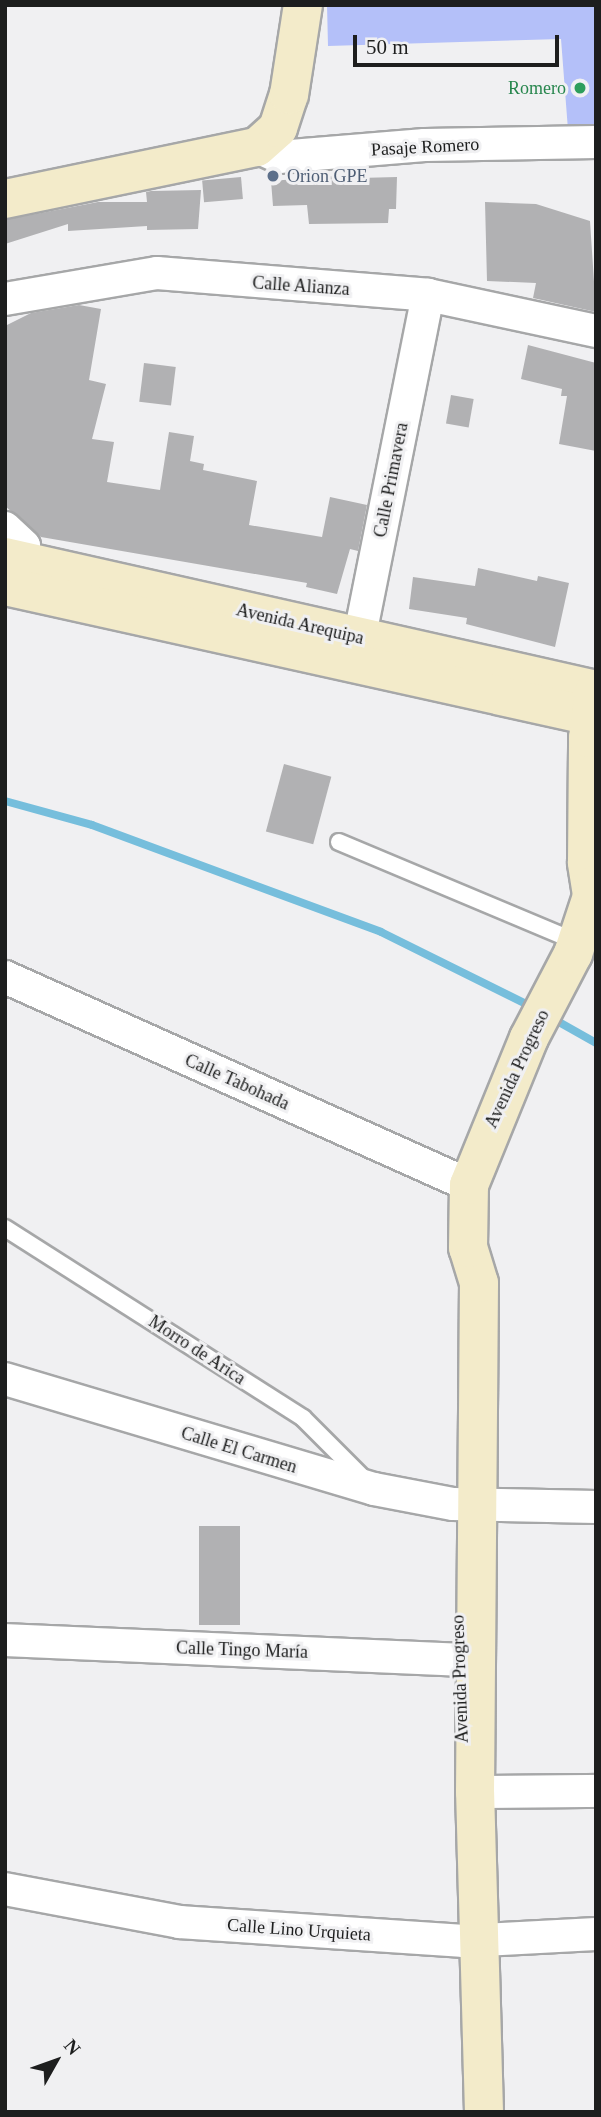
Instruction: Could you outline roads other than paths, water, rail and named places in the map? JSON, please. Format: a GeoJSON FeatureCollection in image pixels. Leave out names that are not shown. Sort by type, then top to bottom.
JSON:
{"type":"FeatureCollection","features":[{"type":"Feature","properties":{"kind":"main road"},"geometry":{"type":"LineString","coordinates":[[5,199],[257,147],[278,128],[289,95],[303,5]]}},
{"type":"Feature","properties":{"kind":"main road","name":"Avenida Arequipa"},"geometry":{"type":"LineString","coordinates":[[12,568],[356,651],[594,703]]}},
{"type":"Feature","properties":{"kind":"main road","name":"Avenida Progreso"},"geometry":{"type":"LineString","coordinates":[[468,2112],[475,1792],[457,1279],[468,1248],[469,1185],[529,1038],[582,950],[594,892],[587,862],[594,703]]}},
{"type":"Feature","properties":{"kind":"main road","name":"Avenida Progreso"},"geometry":{"type":"LineString","coordinates":[[470,1660],[473,1941],[484,2112]]}},
{"type":"Feature","properties":{"kind":"street","name":"Pasaje Romero"},"geometry":{"type":"LineString","coordinates":[[257,147],[278,157],[425,145],[596,142]]}},
{"type":"Feature","properties":{"kind":"street","name":"Calle Alianza"},"geometry":{"type":"LineString","coordinates":[[5,299],[157,273],[428,295],[596,331]]}},
{"type":"Feature","properties":{"kind":"street","name":"Calle Primavera"},"geometry":{"type":"LineString","coordinates":[[356,651],[428,295]]}},
{"type":"Feature","properties":{"kind":"street"},"geometry":{"type":"LineString","coordinates":[[5,528],[24,546],[12,568]]}},
{"type":"Feature","properties":{"kind":"street","name":"Calle Tabohada"},"geometry":{"type":"LineString","coordinates":[[5,977],[469,1185]]}},
{"type":"Feature","properties":{"kind":"street","name":"Calle El Carmen"},"geometry":{"type":"LineString","coordinates":[[5,1379],[374,1489],[464,1504],[596,1507]]}},
{"type":"Feature","properties":{"kind":"street","name":"Calle Tingo María"},"geometry":{"type":"LineString","coordinates":[[5,1640],[470,1660]]}},
{"type":"Feature","properties":{"kind":"street"},"geometry":{"type":"LineString","coordinates":[[475,1792],[596,1791]]}},
{"type":"Feature","properties":{"kind":"street","name":"Calle Lino Urquieta"},"geometry":{"type":"LineString","coordinates":[[5,1889],[179,1922],[473,1941],[596,1934]]}},
{"type":"Feature","properties":{"kind":"lane"},"geometry":{"type":"LineString","coordinates":[[340,842],[582,950]]}},
{"type":"Feature","properties":{"kind":"lane","name":"Morro de Arica"},"geometry":{"type":"LineString","coordinates":[[5,1228],[303,1418],[374,1489]]}},
{"type":"Feature","properties":{"kind":"waterway"},"geometry":{"type":"LineString","coordinates":[[5,801],[92,825],[381,932],[532,1007]]}},
{"type":"Feature","properties":{"kind":"waterway"},"geometry":{"type":"LineString","coordinates":[[550,1017],[596,1043]]}},
{"type":"Feature","properties":{"kind":"place","name":"Romero"},"geometry":{"type":"Point","coordinates":[580,88]}},
{"type":"Feature","properties":{"kind":"place","name":"Orion GPE"},"geometry":{"type":"Point","coordinates":[273,176]}}]}
